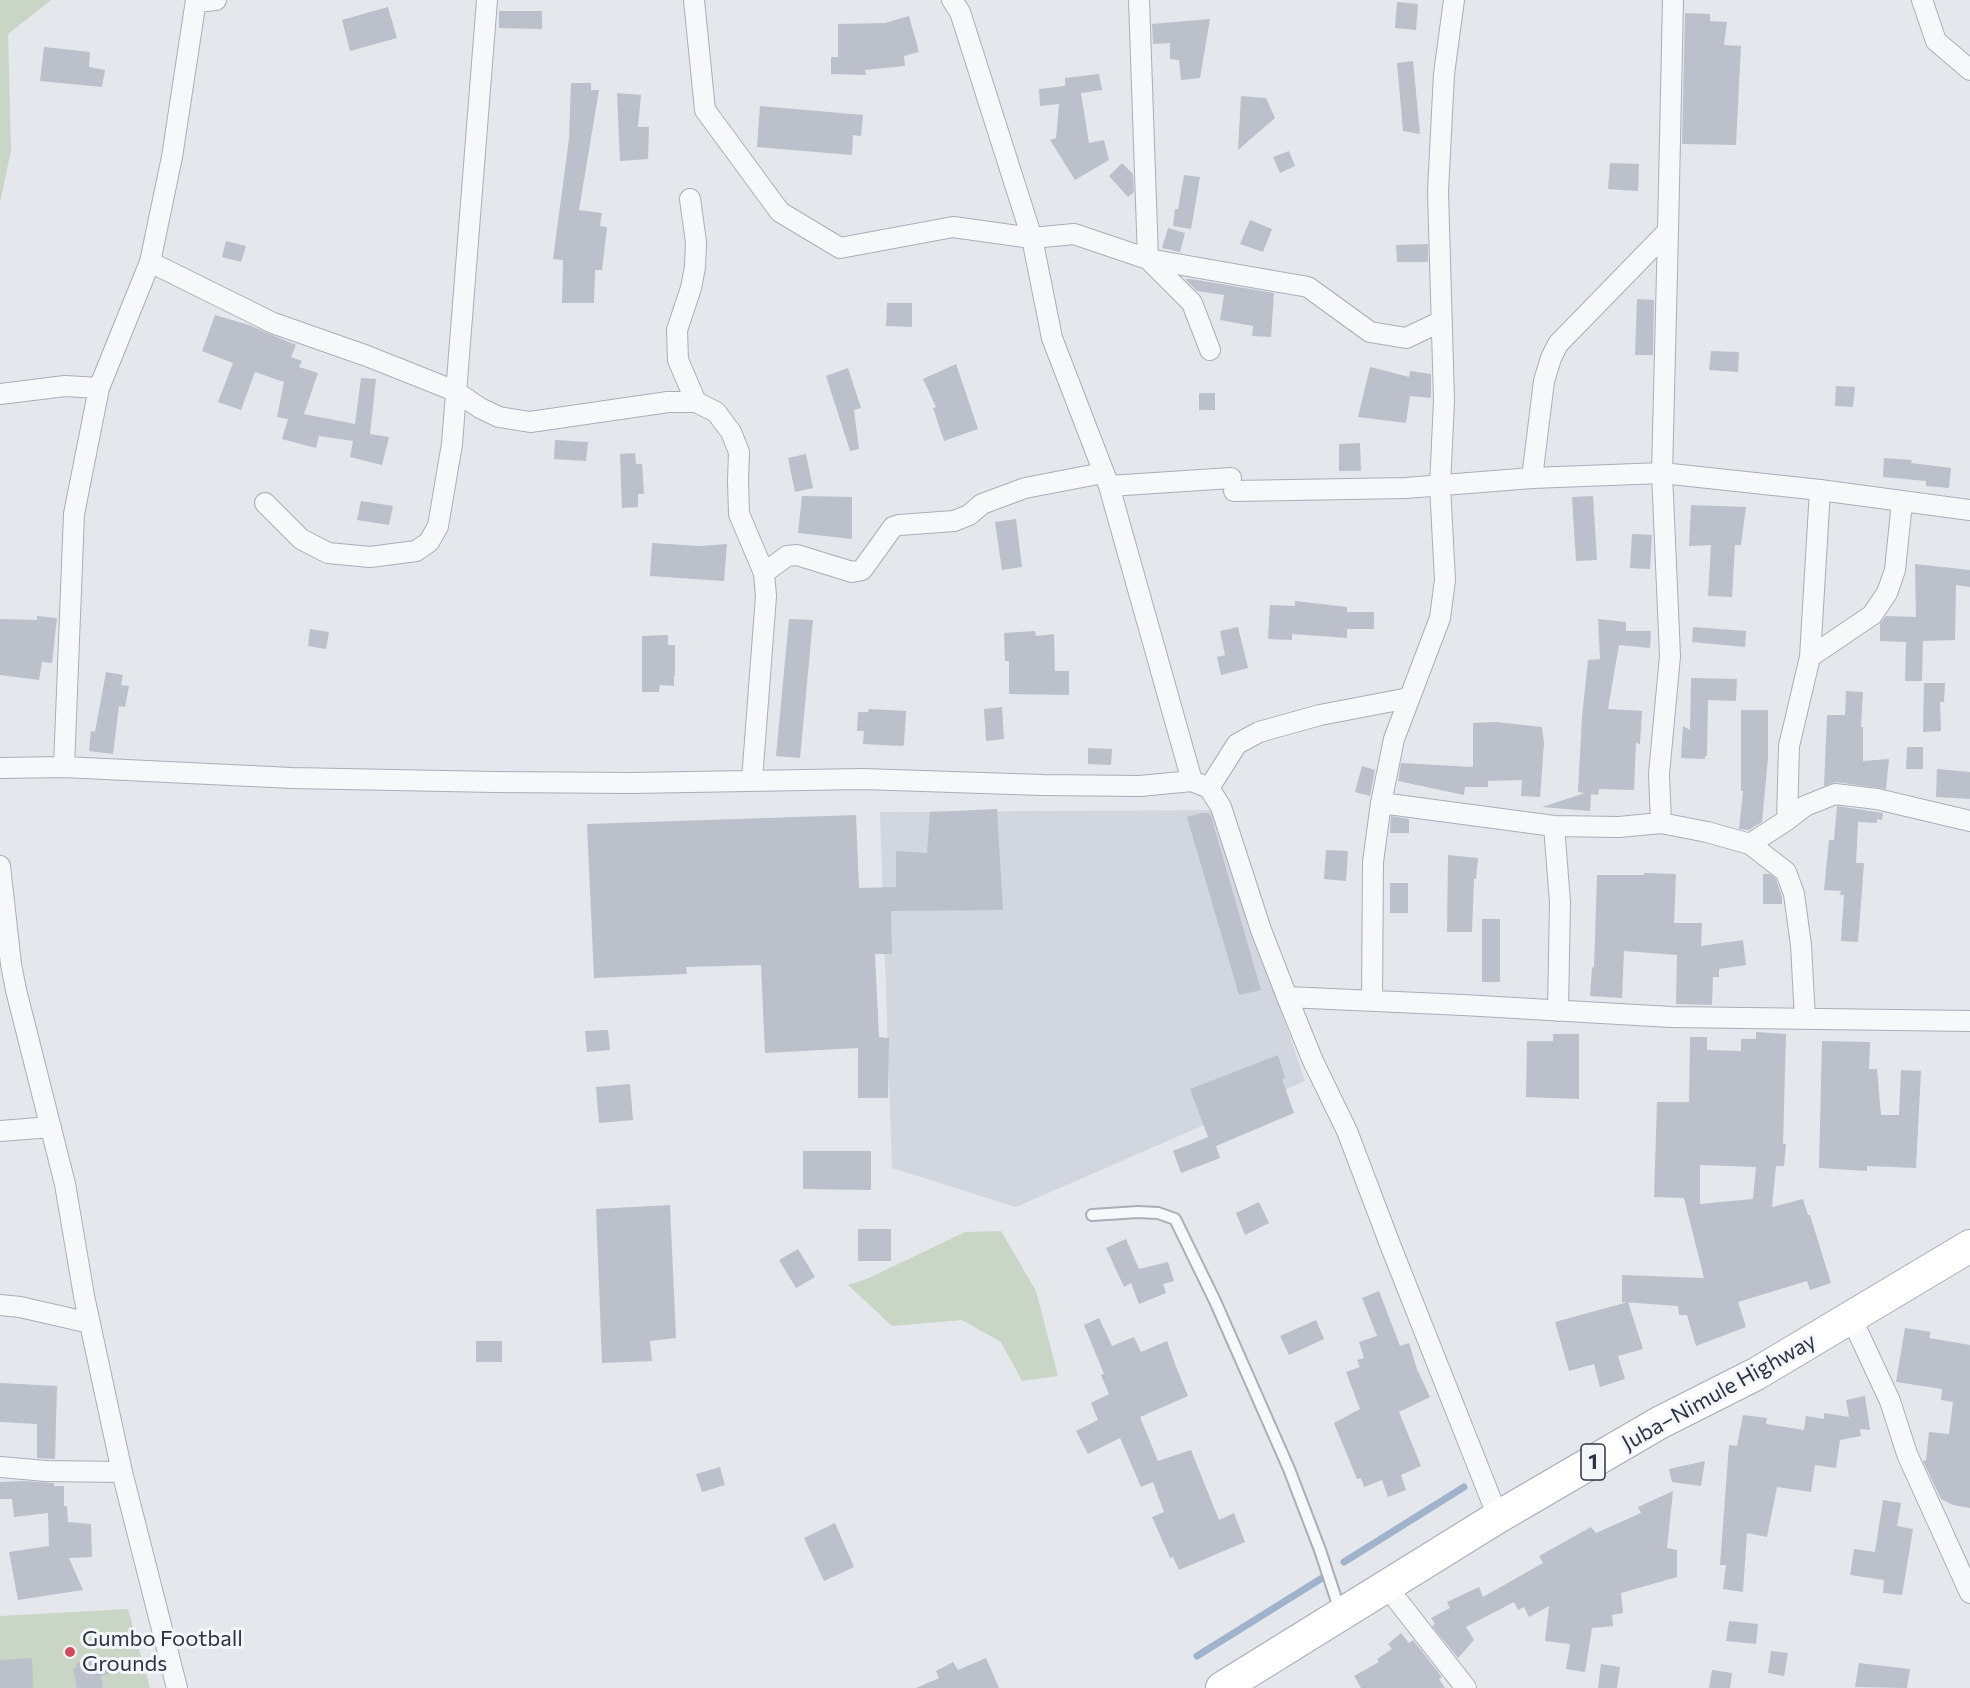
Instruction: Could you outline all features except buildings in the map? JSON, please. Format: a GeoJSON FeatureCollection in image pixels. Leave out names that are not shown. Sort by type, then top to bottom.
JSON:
{"type":"FeatureCollection","features":[{"type":"Feature","properties":{"kind":"main road","name":"Juba–Nimule Highway"},"geometry":{"type":"LineString","coordinates":[[1222,1688],[1498,1517],[1659,1423],[1756,1374],[1970,1246]]}},
{"type":"Feature","properties":{"kind":"street"},"geometry":{"type":"LineString","coordinates":[[64,767],[74,514],[99,388],[150,262],[172,157],[196,1],[216,0]]}},
{"type":"Feature","properties":{"kind":"street"},"geometry":{"type":"LineString","coordinates":[[265,503],[301,539],[328,553],[370,558],[416,551],[429,542],[438,526],[452,444],[487,0]]}},
{"type":"Feature","properties":{"kind":"street"},"geometry":{"type":"LineString","coordinates":[[694,0],[705,110],[780,212],[840,248],[953,227],[1032,238],[1074,234],[1148,258],[1308,287],[1370,332],[1406,338],[1442,321]]}},
{"type":"Feature","properties":{"kind":"street"},"geometry":{"type":"LineString","coordinates":[[952,0],[960,12],[1032,238],[1052,338],[1106,480],[1200,784],[1221,807],[1261,930],[1287,997],[1313,1060],[1347,1131],[1498,1517]]}},
{"type":"Feature","properties":{"kind":"street"},"geometry":{"type":"LineString","coordinates":[[1139,0],[1148,258],[1192,303],[1210,350]]}},
{"type":"Feature","properties":{"kind":"street"},"geometry":{"type":"LineString","coordinates":[[1372,1000],[1373,862],[1381,803],[1394,739],[1440,618],[1445,580],[1440,486],[1444,401],[1438,191],[1444,74],[1454,0]]}},
{"type":"Feature","properties":{"kind":"street"},"geometry":{"type":"LineString","coordinates":[[1661,823],[1659,774],[1670,657],[1662,473],[1673,0]]}},
{"type":"Feature","properties":{"kind":"street"},"geometry":{"type":"LineString","coordinates":[[1922,0],[1936,41],[1970,70]]}},
{"type":"Feature","properties":{"kind":"street"},"geometry":{"type":"LineString","coordinates":[[690,199],[696,242],[695,267],[691,288],[677,330],[678,360],[696,402]]}},
{"type":"Feature","properties":{"kind":"street"},"geometry":{"type":"LineString","coordinates":[[1532,478],[1544,381],[1558,344],[1668,231]]}},
{"type":"Feature","properties":{"kind":"street"},"geometry":{"type":"LineString","coordinates":[[150,262],[273,323],[367,356],[455,391],[480,408],[499,417],[530,423],[668,402],[696,402],[716,412],[731,432],[739,452],[739,514],[764,573],[766,596],[752,780]]}},
{"type":"Feature","properties":{"kind":"street"},"geometry":{"type":"LineString","coordinates":[[0,394],[65,386],[99,388]]}},
{"type":"Feature","properties":{"kind":"street"},"geometry":{"type":"LineString","coordinates":[[764,573],[787,556],[797,555],[852,572],[862,570],[893,528],[899,525],[954,521],[969,515],[982,504],[1025,488],[1106,480],[1406,489],[1532,478],[1662,473],[1820,490],[1970,510]]}},
{"type":"Feature","properties":{"kind":"street"},"geometry":{"type":"LineString","coordinates":[[1787,820],[1789,746],[1810,657],[1820,490]]}},
{"type":"Feature","properties":{"kind":"street"},"geometry":{"type":"LineString","coordinates":[[1810,657],[1872,615],[1887,593],[1895,570],[1902,502]]}},
{"type":"Feature","properties":{"kind":"street"},"geometry":{"type":"LineString","coordinates":[[0,768],[64,767],[292,778],[483,782],[631,783],[863,779],[1042,785],[1200,784],[1237,744],[1259,732],[1320,715],[1409,698]]}},
{"type":"Feature","properties":{"kind":"street"},"geometry":{"type":"LineString","coordinates":[[1750,844],[1805,806],[1835,794],[1876,798],[1970,821]]}},
{"type":"Feature","properties":{"kind":"street"},"geometry":{"type":"LineString","coordinates":[[1381,803],[1554,826],[1619,827],[1661,823],[1707,832],[1750,844],[1786,872],[1794,894],[1801,945],[1805,1019]]}},
{"type":"Feature","properties":{"kind":"street"},"geometry":{"type":"LineString","coordinates":[[1554,826],[1560,902],[1558,1011]]}},
{"type":"Feature","properties":{"kind":"street"},"geometry":{"type":"LineString","coordinates":[[0,866],[5,965],[51,1126],[65,1184],[90,1323],[122,1472],[177,1688]]}},
{"type":"Feature","properties":{"kind":"street"},"geometry":{"type":"LineString","coordinates":[[1287,997],[1671,1017],[1970,1021]]}},
{"type":"Feature","properties":{"kind":"street"},"geometry":{"type":"LineString","coordinates":[[0,1131],[51,1126]]}},
{"type":"Feature","properties":{"kind":"street"},"geometry":{"type":"LineString","coordinates":[[0,1305],[20,1307],[90,1323]]}},
{"type":"Feature","properties":{"kind":"street"},"geometry":{"type":"LineString","coordinates":[[1849,1313],[1890,1401],[1907,1454],[1970,1593]]}},
{"type":"Feature","properties":{"kind":"street"},"geometry":{"type":"LineString","coordinates":[[0,1467],[46,1471],[122,1472]]}},
{"type":"Feature","properties":{"kind":"street"},"geometry":{"type":"LineString","coordinates":[[1387,1587],[1466,1688]]}},
{"type":"Feature","properties":{"kind":"lane"},"geometry":{"type":"LineString","coordinates":[[1092,1215],[1138,1212],[1158,1213],[1175,1219],[1215,1301],[1285,1459],[1320,1550],[1341,1614]]}},
{"type":"Feature","properties":{"kind":"shaded area"},"geometry":{"type":"Polygon","coordinates":[[[1214,810],[1305,1081],[1016,1207],[892,1168],[880,812],[1214,810]]]}},
{"type":"Feature","properties":{"kind":"green space"},"geometry":{"type":"Polygon","coordinates":[[[0,0],[51,0],[8,34],[11,150],[0,203],[0,0]]]}},
{"type":"Feature","properties":{"kind":"green space"},"geometry":{"type":"Polygon","coordinates":[[[1001,1231],[1036,1291],[1058,1376],[1022,1381],[1001,1342],[962,1320],[892,1326],[848,1285],[869,1278],[965,1232],[1001,1231]]]}},
{"type":"Feature","properties":{"kind":"green space","name":"Gumbo Football Grounds"},"geometry":{"type":"Polygon","coordinates":[[[128,1609],[150,1688],[0,1688],[0,1616],[128,1609]]]}},
{"type":"Feature","properties":{"kind":"waterway"},"geometry":{"type":"LineString","coordinates":[[1344,1562],[1464,1487]]}},
{"type":"Feature","properties":{"kind":"waterway"},"geometry":{"type":"LineString","coordinates":[[1197,1656],[1327,1575]]}},
{"type":"Feature","properties":{"kind":"place","name":"Gumbo Football Grounds"},"geometry":{"type":"Point","coordinates":[70,1652]}}]}
